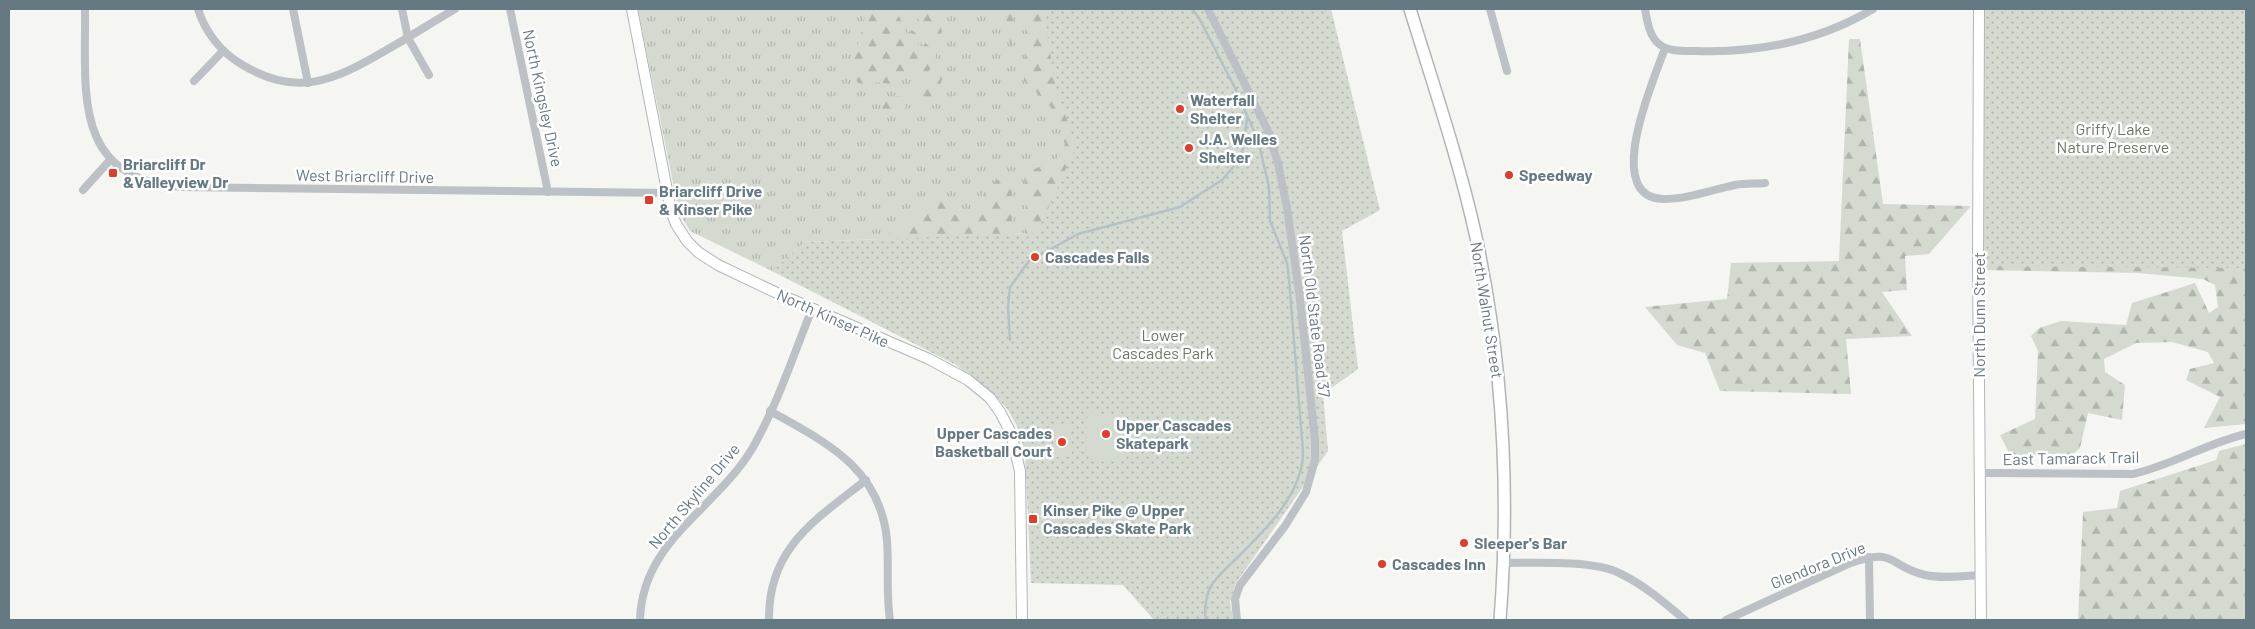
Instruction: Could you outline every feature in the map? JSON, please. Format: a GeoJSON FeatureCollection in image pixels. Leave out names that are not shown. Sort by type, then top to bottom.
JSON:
{"type":"FeatureCollection","features":[{"type":"Feature","properties":{"kind":"main road","name":"North Walnut Street"},"geometry":{"type":"LineString","coordinates":[[1410,9],[1452,147],[1476,237],[1496,357],[1506,505],[1500,620]]}},
{"type":"Feature","properties":{"kind":"street"},"geometry":{"type":"LineString","coordinates":[[83,190],[111,159],[96,137],[88,114],[85,9]]}},
{"type":"Feature","properties":{"kind":"street"},"geometry":{"type":"LineString","coordinates":[[198,9],[210,35],[223,51],[238,62],[263,76],[290,82],[308,83],[339,76],[408,38],[455,9]]}},
{"type":"Feature","properties":{"kind":"street"},"geometry":{"type":"LineString","coordinates":[[293,9],[308,83]]}},
{"type":"Feature","properties":{"kind":"street"},"geometry":{"type":"LineString","coordinates":[[402,9],[408,38],[429,75]]}},
{"type":"Feature","properties":{"kind":"street","name":"North Kingsley Drive"},"geometry":{"type":"LineString","coordinates":[[510,9],[548,192]]}},
{"type":"Feature","properties":{"kind":"street","name":"North Kinser Pike"},"geometry":{"type":"LineString","coordinates":[[632,9],[671,211],[681,233],[698,252],[735,274],[929,359],[968,380],[990,398],[1000,412],[1012,432],[1020,471],[1022,620]]}},
{"type":"Feature","properties":{"kind":"street","name":"North Old State Road 37"},"geometry":{"type":"LineString","coordinates":[[1208,9],[1260,113],[1278,163],[1287,208],[1300,299],[1315,440],[1314,460],[1306,492],[1285,526],[1240,585],[1235,599],[1237,620]]}},
{"type":"Feature","properties":{"kind":"street"},"geometry":{"type":"LineString","coordinates":[[1490,9],[1507,71]]}},
{"type":"Feature","properties":{"kind":"street"},"geometry":{"type":"LineString","coordinates":[[1645,9],[1653,38],[1665,48],[1721,51],[1783,44],[1831,30],[1873,9]]}},
{"type":"Feature","properties":{"kind":"street","name":"North Dunn Street"},"geometry":{"type":"LineString","coordinates":[[1979,9],[1979,473],[1981,620]]}},
{"type":"Feature","properties":{"kind":"street"},"geometry":{"type":"LineString","coordinates":[[1665,48],[1636,134],[1634,168],[1640,187],[1653,197],[1670,199],[1737,185],[1765,183]]}},
{"type":"Feature","properties":{"kind":"street"},"geometry":{"type":"LineString","coordinates":[[194,81],[223,51]]}},
{"type":"Feature","properties":{"kind":"street","name":"West Briarcliff Drive"},"geometry":{"type":"LineString","coordinates":[[111,159],[120,167],[143,180],[173,187],[667,193]]}},
{"type":"Feature","properties":{"kind":"street","name":"North Skyline Drive"},"geometry":{"type":"LineString","coordinates":[[640,620],[644,589],[656,561],[674,537],[738,469],[758,438],[812,309]]}},
{"type":"Feature","properties":{"kind":"street"},"geometry":{"type":"LineString","coordinates":[[770,411],[836,451],[858,470],[880,504],[885,523],[890,620]]}},
{"type":"Feature","properties":{"kind":"street","name":"East Tamarack Trail"},"geometry":{"type":"LineString","coordinates":[[1979,473],[2134,474],[2151,470],[2207,446],[2246,434]]}},
{"type":"Feature","properties":{"kind":"street"},"geometry":{"type":"LineString","coordinates":[[769,620],[769,603],[773,580],[788,548],[810,524],[866,480]]}},
{"type":"Feature","properties":{"kind":"street"},"geometry":{"type":"LineString","coordinates":[[1869,557],[1870,620]]}},
{"type":"Feature","properties":{"kind":"street","name":"Glendora Drive"},"geometry":{"type":"LineString","coordinates":[[1726,620],[1848,564],[1869,557],[1888,557],[1926,575],[1981,575]]}},
{"type":"Feature","properties":{"kind":"street"},"geometry":{"type":"LineString","coordinates":[[1504,563],[1575,564],[1618,572],[1641,586],[1685,620]]}},
{"type":"Feature","properties":{"kind":"green space"},"geometry":{"type":"Polygon","coordinates":[[[638,9],[1043,9],[1076,146],[1037,233],[805,242],[772,271],[690,231],[679,213],[638,9]]]}},
{"type":"Feature","properties":{"kind":"green space"},"geometry":{"type":"Polygon","coordinates":[[[860,9],[896,9],[907,34],[917,42],[923,52],[913,69],[903,75],[900,81],[890,84],[877,82],[870,86],[858,83],[854,77],[851,68],[865,16],[860,9]]]}},
{"type":"Feature","properties":{"kind":"green space"},"geometry":{"type":"Polygon","coordinates":[[[909,9],[936,9],[942,32],[939,42],[909,9]]]}},
{"type":"Feature","properties":{"kind":"green space"},"geometry":{"type":"Polygon","coordinates":[[[1005,9],[1015,9],[1011,51],[1005,9]]]}},
{"type":"Feature","properties":{"kind":"green space"},"geometry":{"type":"Polygon","coordinates":[[[1026,9],[1150,9],[1161,96],[1024,249],[1026,206],[1024,175],[1058,158],[1065,144],[1059,120],[1055,113],[1045,100],[1024,81],[1026,9]]]}},
{"type":"Feature","properties":{"kind":"green space","name":"Lower Cascades Park"},"geometry":{"type":"Polygon","coordinates":[[[1043,9],[1331,9],[1380,210],[1342,231],[1358,369],[1323,394],[1328,451],[1236,583],[1230,602],[1233,620],[1154,620],[1123,585],[1031,583],[1025,453],[1018,428],[1008,410],[994,394],[956,365],[772,271],[805,242],[1037,233],[1076,146],[1056,88],[1043,9]]]}},
{"type":"Feature","properties":{"kind":"green space","name":"Griffy Lake Nature Preserve"},"geometry":{"type":"Polygon","coordinates":[[[1979,9],[2246,9],[2246,268],[1978,266],[1979,9]]]}},
{"type":"Feature","properties":{"kind":"green space","name":"Griffy Lake Nature Preserve"},"geometry":{"type":"Polygon","coordinates":[[[1983,9],[2246,9],[2246,424],[2204,428],[2220,397],[2186,380],[2190,369],[2214,363],[2208,352],[2172,342],[2136,343],[2104,359],[2105,372],[2125,385],[2122,420],[2088,413],[2080,448],[2070,457],[2010,455],[2000,435],[2035,419],[2038,351],[2031,336],[2039,328],[2061,321],[2126,325],[2132,303],[2195,283],[2209,313],[2218,307],[2215,285],[2203,279],[2138,273],[1981,270],[1983,9]]]}},
{"type":"Feature","properties":{"kind":"green space"},"geometry":{"type":"Polygon","coordinates":[[[909,27],[936,53],[935,62],[931,68],[918,78],[909,74],[925,51],[921,43],[906,28],[909,27]]]}},
{"type":"Feature","properties":{"kind":"green space"},"geometry":{"type":"Polygon","coordinates":[[[1849,39],[1860,39],[1883,204],[1971,206],[1929,254],[1905,256],[1907,290],[1882,292],[1912,336],[1846,339],[1851,394],[1720,391],[1705,353],[1677,345],[1645,307],[1727,299],[1731,263],[1839,261],[1849,39]]]}},
{"type":"Feature","properties":{"kind":"green space"},"geometry":{"type":"Polygon","coordinates":[[[943,75],[937,97],[930,103],[917,104],[914,99],[919,90],[930,81],[943,75]]]}},
{"type":"Feature","properties":{"kind":"green space"},"geometry":{"type":"Polygon","coordinates":[[[903,97],[906,104],[905,109],[893,111],[881,108],[881,99],[903,97]]]}},
{"type":"Feature","properties":{"kind":"green space"},"geometry":{"type":"Polygon","coordinates":[[[1223,120],[1228,138],[1215,142],[1210,124],[1223,120]]]}},
{"type":"Feature","properties":{"kind":"green space"},"geometry":{"type":"Polygon","coordinates":[[[1005,176],[1012,177],[1012,247],[867,252],[930,200],[938,199],[956,209],[968,212],[975,210],[995,182],[1005,176]]]}},
{"type":"Feature","properties":{"kind":"green space","name":"Upper Cascades Skatepark"},"geometry":{"type":"Polygon","coordinates":[[[1091,412],[1107,415],[1112,413],[1112,415],[1125,415],[1125,459],[1118,458],[1118,461],[1098,462],[1087,450],[1087,418],[1091,412]]]}},
{"type":"Feature","properties":{"kind":"green space","name":"Upper Cascades Basketball Court"},"geometry":{"type":"Polygon","coordinates":[[[1053,426],[1071,426],[1072,457],[1053,457],[1053,426]]]}},
{"type":"Feature","properties":{"kind":"green space"},"geometry":{"type":"Polygon","coordinates":[[[2246,444],[2246,620],[2078,620],[2083,512],[2117,508],[2120,491],[2216,460],[2219,451],[2246,444]]]}},
{"type":"Feature","properties":{"kind":"waterway"},"geometry":{"type":"LineString","coordinates":[[1192,9],[1199,18],[1235,88],[1258,140],[1269,187],[1270,221],[1287,263],[1303,452],[1297,482],[1282,509],[1213,583],[1206,601],[1206,620]]}},
{"type":"Feature","properties":{"kind":"waterway"},"geometry":{"type":"LineString","coordinates":[[1010,340],[1008,307],[1010,287],[1029,261],[1078,234],[1180,207],[1222,180],[1235,165],[1243,149],[1247,118]]}},
{"type":"Feature","properties":{"kind":"place","name":"Waterfall Shelter"},"geometry":{"type":"Point","coordinates":[1180,109]}},
{"type":"Feature","properties":{"kind":"place","name":"J.A. Welles Shelter"},"geometry":{"type":"Point","coordinates":[1189,148]}},
{"type":"Feature","properties":{"kind":"place","name":"Briarcliff Dr &Valleyview Dr"},"geometry":{"type":"Point","coordinates":[113,173]}},
{"type":"Feature","properties":{"kind":"place","name":"Speedway"},"geometry":{"type":"Point","coordinates":[1509,175]}},
{"type":"Feature","properties":{"kind":"place","name":"Briarcliff Drive & Kinser Pike"},"geometry":{"type":"Point","coordinates":[649,200]}},
{"type":"Feature","properties":{"kind":"place","name":"Cascades Falls"},"geometry":{"type":"Point","coordinates":[1035,257]}},
{"type":"Feature","properties":{"kind":"place","name":"Upper Cascades Skatepark"},"geometry":{"type":"Point","coordinates":[1106,434]}},
{"type":"Feature","properties":{"kind":"place","name":"Upper Cascades Basketball Court"},"geometry":{"type":"Point","coordinates":[1062,442]}},
{"type":"Feature","properties":{"kind":"place","name":"Kinser Pike @ Upper Cascades Skate Park"},"geometry":{"type":"Point","coordinates":[1033,519]}},
{"type":"Feature","properties":{"kind":"place","name":"Sleeper's Bar"},"geometry":{"type":"Point","coordinates":[1464,543]}},
{"type":"Feature","properties":{"kind":"place","name":"Cascades Inn"},"geometry":{"type":"Point","coordinates":[1382,564]}}]}
